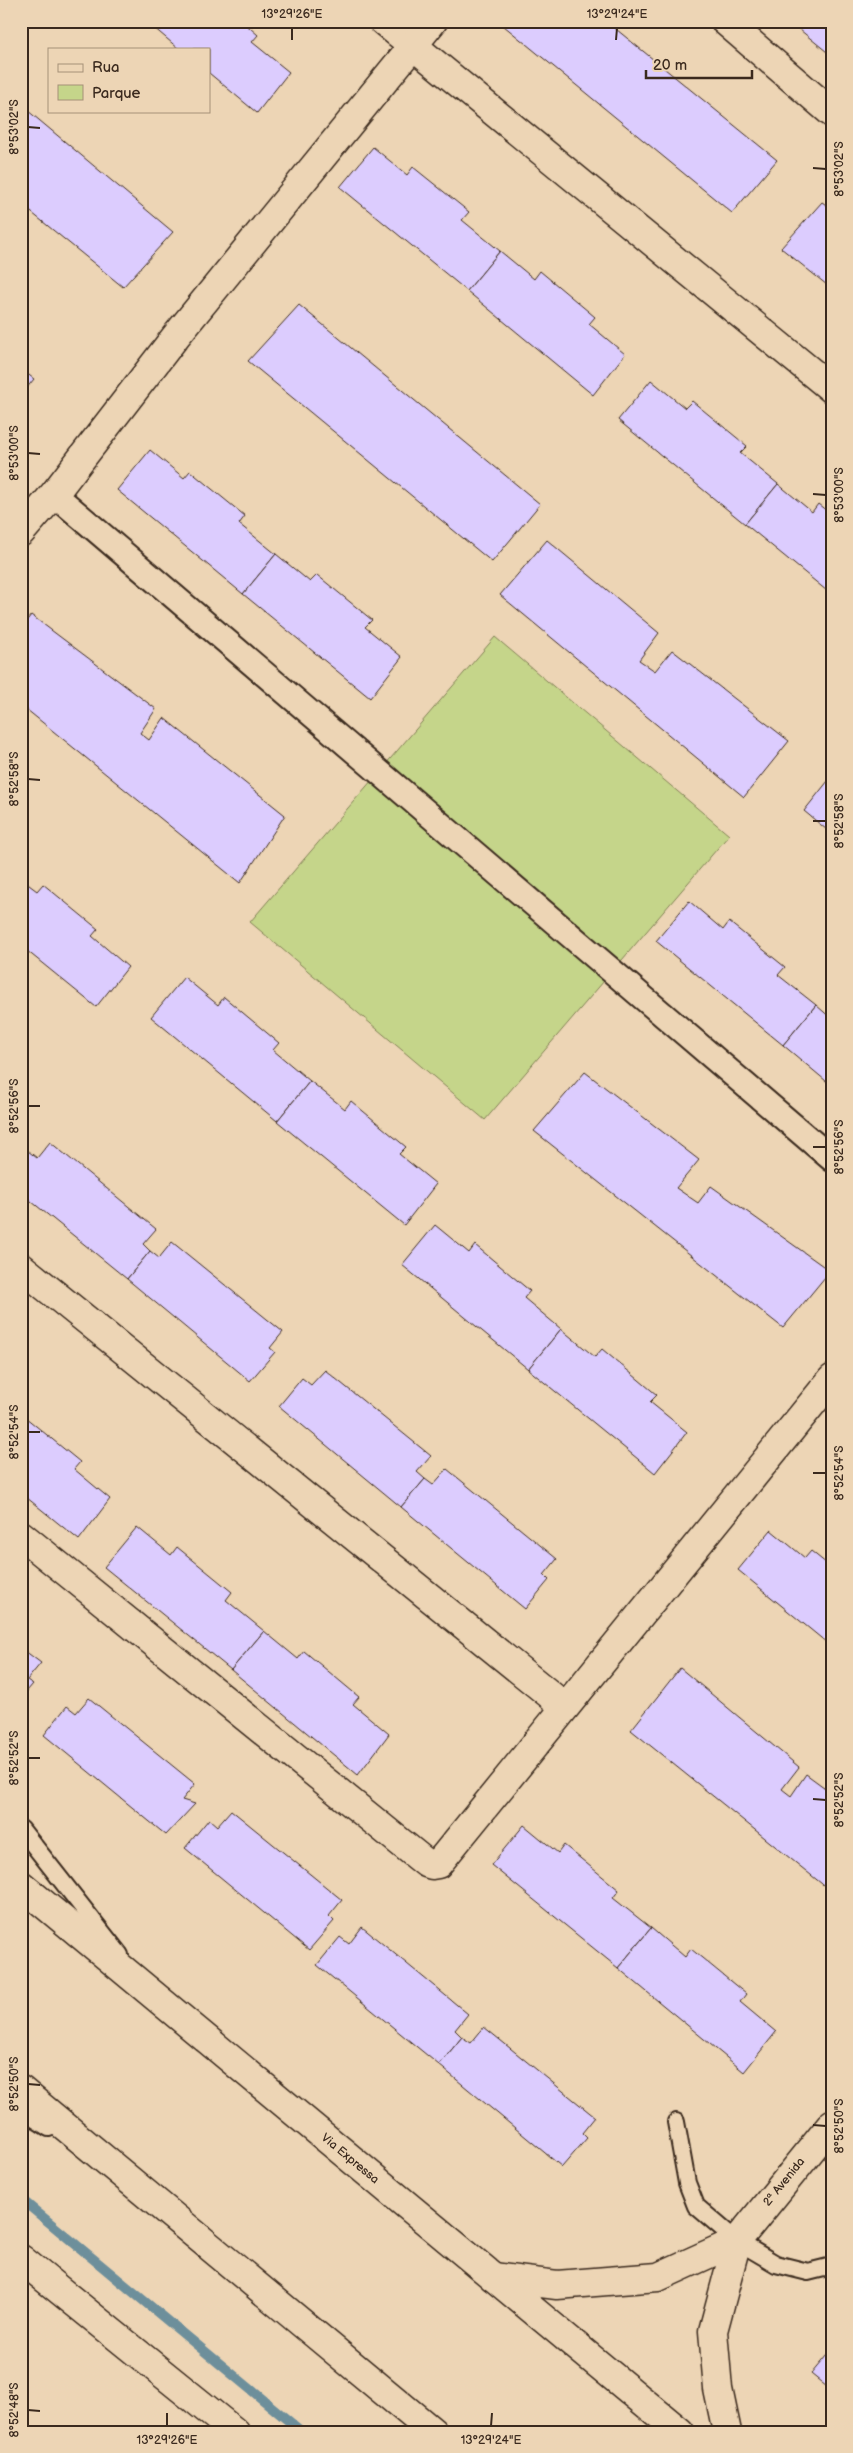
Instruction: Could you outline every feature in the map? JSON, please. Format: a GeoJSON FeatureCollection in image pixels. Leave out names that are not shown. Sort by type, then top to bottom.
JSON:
{"type":"FeatureCollection","features":[{"type":"Feature","properties":{"kind":"street"},"geometry":{"type":"LineString","coordinates":[[383,21],[413,48],[832,390]]}},
{"type":"Feature","properties":{"kind":"street"},"geometry":{"type":"LineString","coordinates":[[21,532],[54,494],[176,336],[413,48],[433,21]]}},
{"type":"Feature","properties":{"kind":"street"},"geometry":{"type":"LineString","coordinates":[[725,21],[832,113]]}},
{"type":"Feature","properties":{"kind":"street"},"geometry":{"type":"LineString","coordinates":[[54,494],[832,1159]]}},
{"type":"Feature","properties":{"kind":"street"},"geometry":{"type":"LineString","coordinates":[[21,1267],[564,1706]]}},
{"type":"Feature","properties":{"kind":"street"},"geometry":{"type":"LineString","coordinates":[[21,1535],[432,1865],[438,1864],[564,1706],[832,1379]]}},
{"type":"Feature","properties":{"kind":"street","name":"Via Expressa"},"geometry":{"type":"LineString","coordinates":[[21,1885],[680,2432]]}},
{"type":"Feature","properties":{"kind":"street"},"geometry":{"type":"LineString","coordinates":[[21,2090],[432,2432]]}},
{"type":"Feature","properties":{"kind":"street","name":"2ª Avenida"},"geometry":{"type":"LineString","coordinates":[[736,2241],[832,2124]]}},
{"type":"Feature","properties":{"kind":"street"},"geometry":{"type":"LineString","coordinates":[[493,2277],[557,2284],[658,2278],[736,2241]]}},
{"type":"Feature","properties":{"kind":"street"},"geometry":{"type":"LineString","coordinates":[[726,2432],[718,2389],[713,2332],[736,2241]]}},
{"type":"Feature","properties":{"kind":"street"},"geometry":{"type":"LineString","coordinates":[[21,2259],[235,2432]]}},
{"type":"Feature","properties":{"kind":"lane"},"geometry":{"type":"LineString","coordinates":[[21,1829],[146,1988]]}},
{"type":"Feature","properties":{"kind":"lane"},"geometry":{"type":"LineString","coordinates":[[21,2110],[131,2181]]}},
{"type":"Feature","properties":{"kind":"lane"},"geometry":{"type":"LineString","coordinates":[[676,2122],[687,2183],[696,2206],[736,2241],[776,2264],[808,2272],[832,2266]]}},
{"type":"Feature","properties":{"kind":"green space"},"geometry":{"type":"Polygon","coordinates":[[[495,637],[729,835],[485,1120],[250,922],[495,637]]]}},
{"type":"Feature","properties":{"kind":"building"},"geometry":{"type":"Polygon","coordinates":[[[146,21],[242,21],[258,35],[252,42],[289,72],[257,113],[210,74],[210,48],[178,48],[146,21]]]}},
{"type":"Feature","properties":{"kind":"building"},"geometry":{"type":"Polygon","coordinates":[[[498,21],[606,21],[777,160],[732,213],[498,21]]]}},
{"type":"Feature","properties":{"kind":"building"},"geometry":{"type":"Polygon","coordinates":[[[789,21],[832,21],[832,56],[789,21]]]}},
{"type":"Feature","properties":{"kind":"building"},"geometry":{"type":"Polygon","coordinates":[[[21,105],[173,232],[123,287],[21,204],[21,105]]]}},
{"type":"Feature","properties":{"kind":"building"},"geometry":{"type":"Polygon","coordinates":[[[373,147],[407,175],[413,167],[469,212],[462,220],[500,251],[467,291],[340,187],[373,147]]]}},
{"type":"Feature","properties":{"kind":"building"},"geometry":{"type":"Polygon","coordinates":[[[822,202],[832,209],[832,289],[781,248],[822,202]]]}},
{"type":"Feature","properties":{"kind":"building"},"geometry":{"type":"Polygon","coordinates":[[[500,251],[534,279],[540,271],[595,317],[589,324],[625,354],[593,395],[467,291],[500,251]]]}},
{"type":"Feature","properties":{"kind":"building"},"geometry":{"type":"Polygon","coordinates":[[[299,305],[540,504],[492,562],[248,361],[299,305]]]}},
{"type":"Feature","properties":{"kind":"building"},"geometry":{"type":"Polygon","coordinates":[[[21,369],[34,379],[21,395],[21,369]]]}},
{"type":"Feature","properties":{"kind":"building"},"geometry":{"type":"Polygon","coordinates":[[[651,380],[685,408],[692,401],[747,446],[740,453],[778,484],[745,524],[618,420],[651,380]]]}},
{"type":"Feature","properties":{"kind":"building"},"geometry":{"type":"Polygon","coordinates":[[[150,450],[184,478],[190,471],[245,516],[239,524],[276,554],[243,594],[117,490],[150,450]]]}},
{"type":"Feature","properties":{"kind":"building"},"geometry":{"type":"Polygon","coordinates":[[[778,484],[812,512],[818,504],[832,515],[832,595],[745,524],[778,484]]]}},
{"type":"Feature","properties":{"kind":"building"},"geometry":{"type":"Polygon","coordinates":[[[547,540],[659,633],[639,660],[655,671],[672,650],[789,741],[744,797],[500,595],[547,540]]]}},
{"type":"Feature","properties":{"kind":"building"},"geometry":{"type":"Polygon","coordinates":[[[276,554],[310,582],[317,575],[372,620],[365,627],[402,657],[370,698],[243,594],[276,554]]]}},
{"type":"Feature","properties":{"kind":"building"},"geometry":{"type":"Polygon","coordinates":[[[31,615],[156,709],[140,733],[149,740],[164,718],[285,815],[240,883],[21,705],[21,628],[31,615]]]}},
{"type":"Feature","properties":{"kind":"building"},"geometry":{"type":"Polygon","coordinates":[[[832,776],[832,834],[804,811],[832,776]]]}},
{"type":"Feature","properties":{"kind":"building"},"geometry":{"type":"Polygon","coordinates":[[[21,879],[37,891],[43,884],[98,929],[92,936],[128,967],[96,1007],[21,946],[21,879]]]}},
{"type":"Feature","properties":{"kind":"building"},"geometry":{"type":"Polygon","coordinates":[[[689,901],[723,930],[729,922],[785,967],[778,975],[816,1005],[783,1045],[656,941],[689,901]]]}},
{"type":"Feature","properties":{"kind":"building"},"geometry":{"type":"Polygon","coordinates":[[[184,977],[218,1005],[224,997],[279,1043],[273,1050],[310,1081],[277,1121],[151,1017],[184,977]]]}},
{"type":"Feature","properties":{"kind":"building"},"geometry":{"type":"Polygon","coordinates":[[[816,1005],[832,1019],[832,1086],[783,1045],[816,1005]]]}},
{"type":"Feature","properties":{"kind":"building"},"geometry":{"type":"Polygon","coordinates":[[[585,1072],[699,1160],[676,1188],[698,1203],[711,1186],[830,1271],[783,1328],[534,1131],[585,1072]]]}},
{"type":"Feature","properties":{"kind":"building"},"geometry":{"type":"Polygon","coordinates":[[[310,1081],[345,1109],[351,1101],[406,1147],[399,1154],[436,1184],[404,1225],[277,1121],[310,1081]]]}},
{"type":"Feature","properties":{"kind":"building"},"geometry":{"type":"Polygon","coordinates":[[[50,1142],[156,1229],[143,1244],[150,1251],[127,1279],[21,1193],[21,1159],[28,1151],[37,1158],[50,1142]]]}},
{"type":"Feature","properties":{"kind":"building"},"geometry":{"type":"Polygon","coordinates":[[[435,1225],[469,1253],[475,1245],[530,1291],[524,1298],[561,1329],[528,1369],[402,1265],[435,1225]]]}},
{"type":"Feature","properties":{"kind":"building"},"geometry":{"type":"Polygon","coordinates":[[[172,1242],[283,1332],[270,1348],[275,1352],[250,1381],[127,1279],[150,1251],[159,1258],[172,1242]]]}},
{"type":"Feature","properties":{"kind":"building"},"geometry":{"type":"Polygon","coordinates":[[[561,1329],[595,1357],[602,1349],[657,1395],[650,1402],[687,1432],[655,1473],[528,1369],[561,1329]]]}},
{"type":"Feature","properties":{"kind":"building"},"geometry":{"type":"Polygon","coordinates":[[[325,1370],[431,1456],[417,1472],[425,1479],[401,1507],[279,1406],[302,1378],[311,1385],[325,1370]]]}},
{"type":"Feature","properties":{"kind":"building"},"geometry":{"type":"Polygon","coordinates":[[[25,1417],[80,1462],[74,1469],[110,1499],[79,1540],[21,1493],[21,1421],[25,1417]]]}},
{"type":"Feature","properties":{"kind":"building"},"geometry":{"type":"Polygon","coordinates":[[[447,1469],[557,1559],[544,1575],[549,1580],[525,1609],[401,1507],[425,1479],[433,1485],[447,1469]]]}},
{"type":"Feature","properties":{"kind":"building"},"geometry":{"type":"Polygon","coordinates":[[[137,1527],[171,1555],[177,1547],[232,1592],[226,1600],[264,1631],[231,1670],[104,1567],[137,1527]]]}},
{"type":"Feature","properties":{"kind":"building"},"geometry":{"type":"Polygon","coordinates":[[[771,1530],[805,1558],[811,1551],[832,1568],[832,1647],[738,1570],[771,1530]]]}},
{"type":"Feature","properties":{"kind":"building"},"geometry":{"type":"Polygon","coordinates":[[[264,1631],[298,1659],[304,1651],[359,1697],[353,1704],[389,1734],[358,1775],[231,1670],[264,1631]]]}},
{"type":"Feature","properties":{"kind":"building"},"geometry":{"type":"Polygon","coordinates":[[[21,1648],[41,1663],[27,1680],[33,1684],[21,1698],[21,1648]]]}},
{"type":"Feature","properties":{"kind":"building"},"geometry":{"type":"Polygon","coordinates":[[[680,1668],[799,1767],[782,1789],[791,1796],[806,1774],[832,1793],[832,1892],[631,1730],[680,1668]]]}},
{"type":"Feature","properties":{"kind":"building"},"geometry":{"type":"Polygon","coordinates":[[[89,1698],[195,1784],[182,1800],[195,1804],[166,1835],[44,1735],[67,1706],[76,1713],[89,1698]]]}},
{"type":"Feature","properties":{"kind":"building"},"geometry":{"type":"Polygon","coordinates":[[[231,1810],[342,1900],[329,1916],[334,1921],[309,1950],[185,1848],[209,1819],[217,1826],[231,1810]]]}},
{"type":"Feature","properties":{"kind":"building"},"geometry":{"type":"Polygon","coordinates":[[[524,1825],[558,1853],[564,1845],[619,1890],[613,1898],[651,1928],[618,1968],[491,1865],[524,1825]]]}},
{"type":"Feature","properties":{"kind":"building"},"geometry":{"type":"Polygon","coordinates":[[[362,1927],[468,2014],[455,2030],[462,2037],[439,2065],[317,1965],[340,1937],[349,1944],[362,1927]]]}},
{"type":"Feature","properties":{"kind":"building"},"geometry":{"type":"Polygon","coordinates":[[[651,1928],[685,1957],[691,1949],[746,1994],[740,2002],[776,2032],[744,2072],[618,1968],[651,1928]]]}},
{"type":"Feature","properties":{"kind":"building"},"geometry":{"type":"Polygon","coordinates":[[[484,2027],[595,2117],[582,2133],[587,2138],[562,2167],[439,2065],[462,2037],[471,2043],[484,2027]]]}},
{"type":"Feature","properties":{"kind":"building"},"geometry":{"type":"Polygon","coordinates":[[[832,2349],[832,2391],[811,2374],[832,2349]]]}},
{"type":"Feature","properties":{"kind":"waterway"},"geometry":{"type":"LineString","coordinates":[[21,2199],[302,2432]]}}]}
